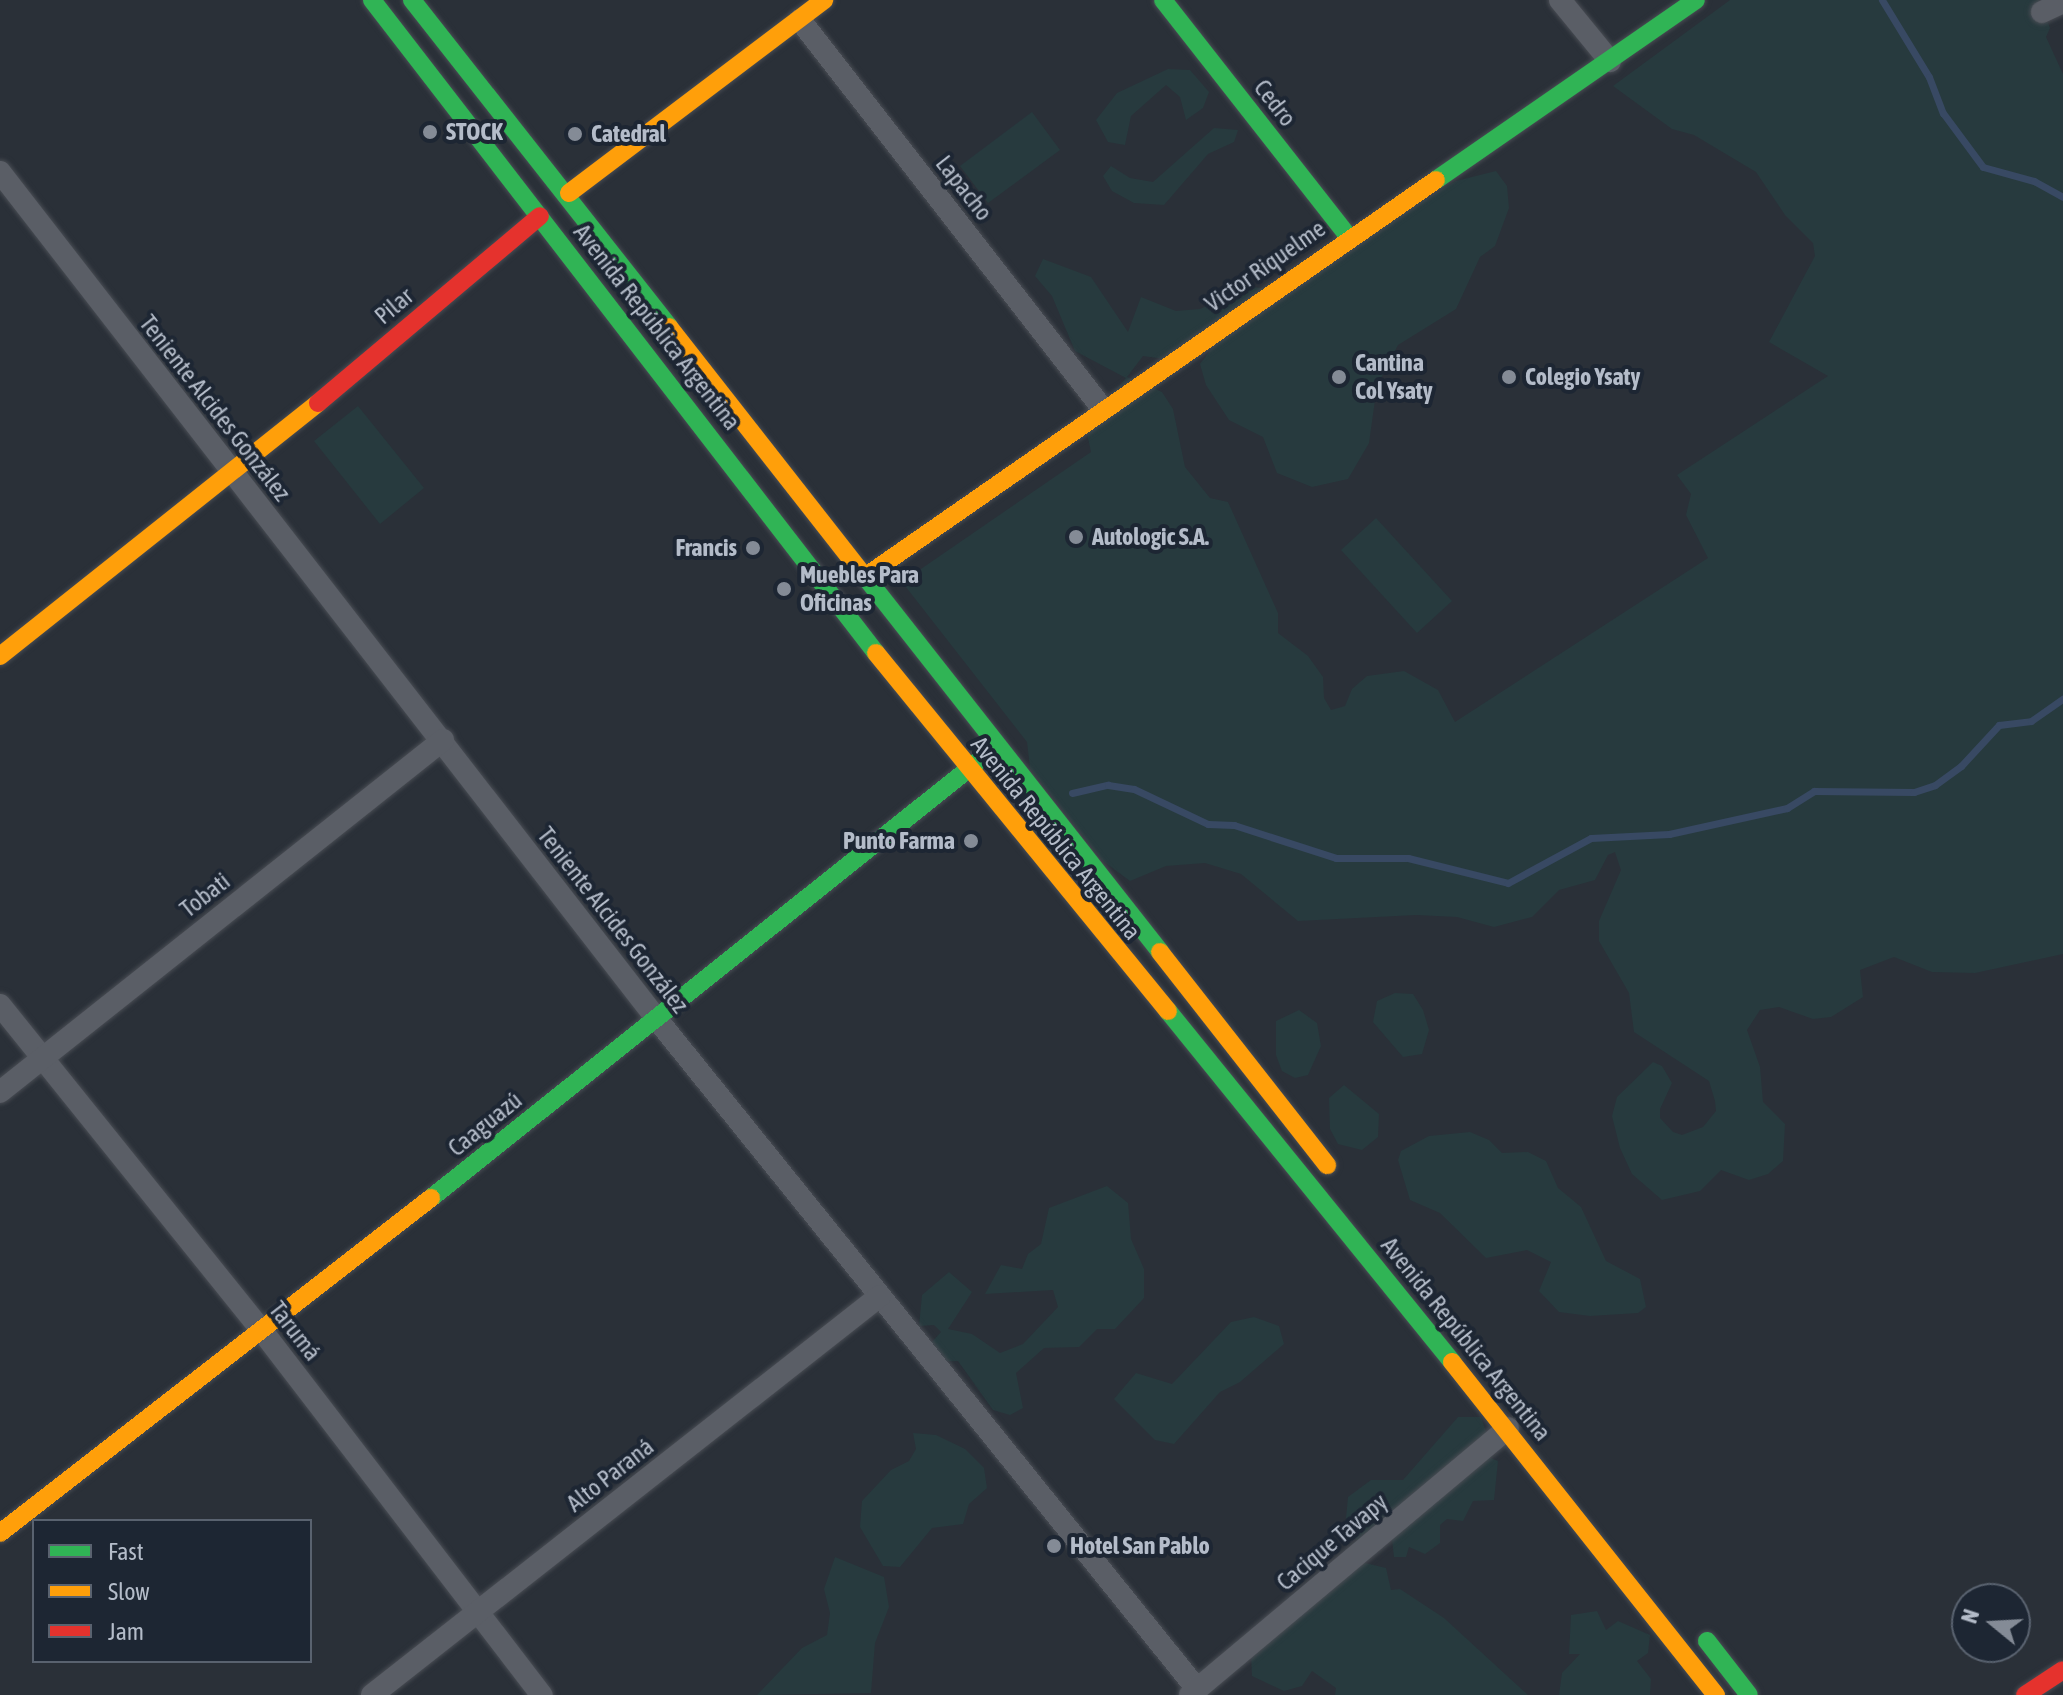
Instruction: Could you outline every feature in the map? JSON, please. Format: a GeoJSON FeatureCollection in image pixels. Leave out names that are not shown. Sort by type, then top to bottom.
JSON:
{"type":"FeatureCollection","features":[{"type":"Feature","properties":{"kind":"main road","name":"Avenida República Argentina"},"geometry":{"type":"LineString","coordinates":[[372,0],[967,770],[1508,1428],[1716,1695]]}},
{"type":"Feature","properties":{"kind":"main road","name":"Avenida República Argentina"},"geometry":{"type":"LineString","coordinates":[[412,0],[569,193],[996,747],[1341,1183]]}},
{"type":"Feature","properties":{"kind":"main road","name":"Lapacho"},"geometry":{"type":"LineString","coordinates":[[785,0],[800,20]]}},
{"type":"Feature","properties":{"kind":"main road","name":"Pilar"},"geometry":{"type":"LineString","coordinates":[[569,193],[824,0]]}},
{"type":"Feature","properties":{"kind":"main road","name":"Cedro"},"geometry":{"type":"LineString","coordinates":[[1163,0],[1349,237]]}},
{"type":"Feature","properties":{"kind":"main road","name":"Victor Riquelme"},"geometry":{"type":"LineString","coordinates":[[866,576],[1102,408],[1696,0]]}},
{"type":"Feature","properties":{"kind":"main road","name":"Pilar"},"geometry":{"type":"LineString","coordinates":[[0,656],[233,475],[540,216]]}},
{"type":"Feature","properties":{"kind":"main road","name":"Caaguazú"},"geometry":{"type":"LineString","coordinates":[[0,1533],[263,1332],[996,747]]}},
{"type":"Feature","properties":{"kind":"main road"},"geometry":{"type":"LineString","coordinates":[[1693,1624],[1749,1695]]}},
{"type":"Feature","properties":{"kind":"main road"},"geometry":{"type":"LineString","coordinates":[[2025,1695],[2063,1670]]}},
{"type":"Feature","properties":{"kind":"street"},"geometry":{"type":"LineString","coordinates":[[1560,0],[1610,61]]}},
{"type":"Feature","properties":{"kind":"street"},"geometry":{"type":"LineString","coordinates":[[2042,12],[2063,2]]}},
{"type":"Feature","properties":{"kind":"street","name":"Lapacho"},"geometry":{"type":"LineString","coordinates":[[800,20],[1102,408]]}},
{"type":"Feature","properties":{"kind":"street","name":"Teniente Alcides González"},"geometry":{"type":"LineString","coordinates":[[0,172],[656,1018],[1194,1692]]}},
{"type":"Feature","properties":{"kind":"street","name":"Pilar"},"geometry":{"type":"LineString","coordinates":[[540,216],[569,193]]}},
{"type":"Feature","properties":{"kind":"street","name":"Tobati"},"geometry":{"type":"LineString","coordinates":[[0,1092],[443,740]]}},
{"type":"Feature","properties":{"kind":"street","name":"Tarumá"},"geometry":{"type":"LineString","coordinates":[[0,1005],[263,1332],[542,1695]]}},
{"type":"Feature","properties":{"kind":"street","name":"Alto Paraná"},"geometry":{"type":"LineString","coordinates":[[372,1695],[880,1296]]}},
{"type":"Feature","properties":{"kind":"street","name":"Cacique Tavapy"},"geometry":{"type":"LineString","coordinates":[[1194,1692],[1508,1428]]}},
{"type":"Feature","properties":{"kind":"green space"},"geometry":{"type":"Polygon","coordinates":[[[1730,0],[2039,0],[2050,28],[2046,37],[2063,74],[2063,954],[1975,973],[1932,972],[1894,957],[1860,970],[1863,997],[1831,1017],[1813,1019],[1779,1007],[1760,1010],[1747,1030],[1760,1067],[1763,1102],[1785,1124],[1783,1161],[1768,1174],[1749,1180],[1721,1170],[1700,1191],[1662,1200],[1632,1174],[1620,1148],[1612,1116],[1617,1097],[1653,1062],[1662,1066],[1672,1083],[1660,1109],[1660,1118],[1673,1132],[1682,1135],[1703,1127],[1716,1111],[1715,1101],[1709,1081],[1634,1032],[1629,993],[1599,941],[1599,921],[1621,870],[1615,852],[1608,855],[1595,880],[1559,890],[1532,917],[1494,927],[1457,917],[1416,915],[1298,921],[1241,874],[1205,863],[1166,866],[1130,881],[1103,861],[1030,768],[1027,742],[902,582],[1091,452],[1085,424],[1126,378],[1075,351],[1052,296],[1035,276],[1043,259],[1091,277],[1128,332],[1141,297],[1176,311],[1200,309],[1250,287],[1275,289],[1456,181],[1496,171],[1507,186],[1509,208],[1495,246],[1480,257],[1456,309],[1398,345],[1377,386],[1369,443],[1348,479],[1312,487],[1277,473],[1263,437],[1229,420],[1206,385],[1200,364],[1212,348],[1172,360],[1143,356],[1127,377],[1162,392],[1173,409],[1185,467],[1210,498],[1228,502],[1278,613],[1278,633],[1308,656],[1323,677],[1324,698],[1331,710],[1345,706],[1352,689],[1367,676],[1404,671],[1438,690],[1455,722],[1708,558],[1686,515],[1691,494],[1677,475],[1828,376],[1769,342],[1815,256],[1813,243],[1785,215],[1756,172],[1694,135],[1672,129],[1613,86],[1730,0]]]}},
{"type":"Feature","properties":{"kind":"green space"},"geometry":{"type":"Polygon","coordinates":[[[1168,69],[1190,70],[1209,92],[1203,108],[1186,120],[1180,97],[1166,85],[1131,116],[1125,145],[1108,142],[1096,120],[1117,93],[1168,69]]]}},
{"type":"Feature","properties":{"kind":"green space"},"geometry":{"type":"Polygon","coordinates":[[[1032,112],[1060,150],[988,203],[960,166],[1032,112]]]}},
{"type":"Feature","properties":{"kind":"green space"},"geometry":{"type":"Polygon","coordinates":[[[1214,128],[1238,130],[1234,142],[1208,154],[1164,205],[1134,203],[1112,191],[1103,176],[1111,166],[1130,178],[1153,182],[1214,128]]]}},
{"type":"Feature","properties":{"kind":"green space"},"geometry":{"type":"Polygon","coordinates":[[[358,406],[424,488],[380,524],[314,441],[358,406]]]}},
{"type":"Feature","properties":{"kind":"green space"},"geometry":{"type":"Polygon","coordinates":[[[1376,518],[1452,601],[1417,633],[1341,550],[1376,518]]]}},
{"type":"Feature","properties":{"kind":"green space"},"geometry":{"type":"Polygon","coordinates":[[[1395,993],[1413,994],[1423,1010],[1429,1030],[1422,1054],[1403,1057],[1373,1022],[1377,1001],[1395,993]]]}},
{"type":"Feature","properties":{"kind":"green space"},"geometry":{"type":"Polygon","coordinates":[[[1299,1010],[1317,1023],[1321,1046],[1308,1075],[1295,1078],[1282,1071],[1276,1055],[1276,1021],[1299,1010]]]}},
{"type":"Feature","properties":{"kind":"green space"},"geometry":{"type":"Polygon","coordinates":[[[1344,1085],[1379,1114],[1378,1137],[1362,1150],[1338,1144],[1330,1129],[1329,1098],[1344,1085]]]}},
{"type":"Feature","properties":{"kind":"green space"},"geometry":{"type":"Polygon","coordinates":[[[1470,1132],[1489,1140],[1502,1153],[1528,1152],[1546,1161],[1558,1188],[1581,1207],[1606,1261],[1640,1279],[1646,1307],[1638,1313],[1590,1316],[1559,1312],[1539,1291],[1551,1262],[1527,1250],[1486,1258],[1440,1213],[1410,1200],[1398,1160],[1401,1151],[1429,1136],[1470,1132]]]}},
{"type":"Feature","properties":{"kind":"green space"},"geometry":{"type":"Polygon","coordinates":[[[1107,1186],[1128,1203],[1131,1239],[1144,1269],[1144,1298],[1115,1329],[1097,1329],[1079,1347],[1044,1348],[1016,1373],[1023,1408],[1010,1415],[993,1410],[958,1361],[933,1362],[930,1344],[941,1332],[934,1325],[919,1326],[922,1295],[949,1272],[972,1292],[948,1329],[972,1334],[1000,1353],[1023,1344],[1058,1307],[1053,1290],[985,1294],[1001,1265],[1022,1269],[1028,1254],[1041,1244],[1049,1208],[1107,1186]]]}},
{"type":"Feature","properties":{"kind":"green space"},"geometry":{"type":"Polygon","coordinates":[[[1254,1317],[1279,1326],[1284,1344],[1240,1382],[1220,1392],[1174,1444],[1155,1440],[1114,1399],[1136,1373],[1172,1384],[1231,1322],[1254,1317]]]}},
{"type":"Feature","properties":{"kind":"green space"},"geometry":{"type":"Polygon","coordinates":[[[1458,1417],[1481,1417],[1490,1443],[1377,1538],[1356,1540],[1346,1518],[1348,1497],[1371,1480],[1403,1480],[1458,1417]]]}},
{"type":"Feature","properties":{"kind":"green space"},"geometry":{"type":"Polygon","coordinates":[[[913,1433],[936,1435],[965,1449],[984,1468],[987,1488],[969,1504],[963,1524],[932,1528],[900,1567],[883,1566],[860,1527],[862,1501],[891,1470],[909,1461],[916,1449],[913,1433]]]}},
{"type":"Feature","properties":{"kind":"green space"},"geometry":{"type":"Polygon","coordinates":[[[1483,1455],[1498,1461],[1494,1500],[1473,1501],[1463,1521],[1447,1519],[1440,1525],[1440,1543],[1425,1554],[1409,1547],[1406,1557],[1394,1557],[1392,1540],[1483,1455]]]}},
{"type":"Feature","properties":{"kind":"green space"},"geometry":{"type":"Polygon","coordinates":[[[835,1557],[884,1577],[889,1607],[875,1643],[871,1693],[757,1695],[802,1648],[827,1635],[830,1613],[824,1589],[835,1557]]]}},
{"type":"Feature","properties":{"kind":"green space"},"geometry":{"type":"Polygon","coordinates":[[[1361,1562],[1386,1568],[1391,1590],[1400,1589],[1444,1618],[1528,1695],[1335,1695],[1336,1688],[1312,1671],[1302,1686],[1284,1691],[1252,1676],[1251,1655],[1284,1601],[1361,1562]]]}},
{"type":"Feature","properties":{"kind":"green space"},"geometry":{"type":"Polygon","coordinates":[[[1597,1611],[1606,1630],[1618,1621],[1650,1635],[1648,1653],[1637,1661],[1651,1679],[1650,1695],[1559,1695],[1562,1673],[1580,1654],[1569,1654],[1571,1615],[1597,1611]]]}},
{"type":"Feature","properties":{"kind":"waterway"},"geometry":{"type":"LineString","coordinates":[[1882,0],[1929,77],[1943,113],[1983,167],[2034,181],[2063,197]]}},
{"type":"Feature","properties":{"kind":"waterway"},"geometry":{"type":"LineString","coordinates":[[1072,793],[1108,785],[1134,789],[1208,824],[1234,825],[1336,858],[1408,858],[1508,883],[1591,838],[1669,834],[1787,808],[1814,791],[1914,792],[1935,785],[1961,766],[1999,725],[2031,721],[2063,699]]}},
{"type":"Feature","properties":{"kind":"traffic: fast"},"geometry":{"type":"LineString","coordinates":[[372,0],[876,653]]}},
{"type":"Feature","properties":{"kind":"traffic: fast"},"geometry":{"type":"LineString","coordinates":[[412,0],[669,327]]}},
{"type":"Feature","properties":{"kind":"traffic: fast"},"geometry":{"type":"LineString","coordinates":[[1163,0],[1349,237]]}},
{"type":"Feature","properties":{"kind":"traffic: fast"},"geometry":{"type":"LineString","coordinates":[[1436,180],[1696,0]]}},
{"type":"Feature","properties":{"kind":"traffic: fast"},"geometry":{"type":"LineString","coordinates":[[863,574],[1160,952]]}},
{"type":"Feature","properties":{"kind":"traffic: fast"},"geometry":{"type":"LineString","coordinates":[[431,1198],[996,747]]}},
{"type":"Feature","properties":{"kind":"traffic: fast"},"geometry":{"type":"LineString","coordinates":[[1168,1011],[1452,1362]]}},
{"type":"Feature","properties":{"kind":"traffic: fast"},"geometry":{"type":"LineString","coordinates":[[1707,1641],[1749,1695]]}},
{"type":"Feature","properties":{"kind":"traffic: slow"},"geometry":{"type":"LineString","coordinates":[[569,193],[824,0]]}},
{"type":"Feature","properties":{"kind":"traffic: slow"},"geometry":{"type":"LineString","coordinates":[[866,576],[1436,180]]}},
{"type":"Feature","properties":{"kind":"traffic: slow"},"geometry":{"type":"LineString","coordinates":[[669,327],[863,574]]}},
{"type":"Feature","properties":{"kind":"traffic: slow"},"geometry":{"type":"LineString","coordinates":[[0,656],[318,403]]}},
{"type":"Feature","properties":{"kind":"traffic: slow"},"geometry":{"type":"LineString","coordinates":[[876,653],[1168,1011]]}},
{"type":"Feature","properties":{"kind":"traffic: slow"},"geometry":{"type":"LineString","coordinates":[[1160,952],[1327,1165]]}},
{"type":"Feature","properties":{"kind":"traffic: slow"},"geometry":{"type":"LineString","coordinates":[[0,1533],[431,1198]]}},
{"type":"Feature","properties":{"kind":"traffic: slow"},"geometry":{"type":"LineString","coordinates":[[1452,1362],[1716,1695]]}},
{"type":"Feature","properties":{"kind":"traffic: jam"},"geometry":{"type":"LineString","coordinates":[[318,403],[540,216]]}},
{"type":"Feature","properties":{"kind":"traffic: jam"},"geometry":{"type":"LineString","coordinates":[[2025,1695],[2063,1670]]}},
{"type":"Feature","properties":{"kind":"place","name":"STOCK"},"geometry":{"type":"Point","coordinates":[430,132]}},
{"type":"Feature","properties":{"kind":"place","name":"Catedral"},"geometry":{"type":"Point","coordinates":[575,134]}},
{"type":"Feature","properties":{"kind":"place","name":"Cantina Col Ysaty"},"geometry":{"type":"Point","coordinates":[1339,377]}},
{"type":"Feature","properties":{"kind":"place","name":"Colegio Ysaty"},"geometry":{"type":"Point","coordinates":[1509,377]}},
{"type":"Feature","properties":{"kind":"place","name":"Autologic S.A."},"geometry":{"type":"Point","coordinates":[1076,537]}},
{"type":"Feature","properties":{"kind":"place","name":"Francis"},"geometry":{"type":"Point","coordinates":[753,548]}},
{"type":"Feature","properties":{"kind":"place","name":"Muebles Para Oficinas"},"geometry":{"type":"Point","coordinates":[784,589]}},
{"type":"Feature","properties":{"kind":"place","name":"Punto Farma"},"geometry":{"type":"Point","coordinates":[971,841]}},
{"type":"Feature","properties":{"kind":"place","name":"Hotel San Pablo"},"geometry":{"type":"Point","coordinates":[1054,1546]}}]}
